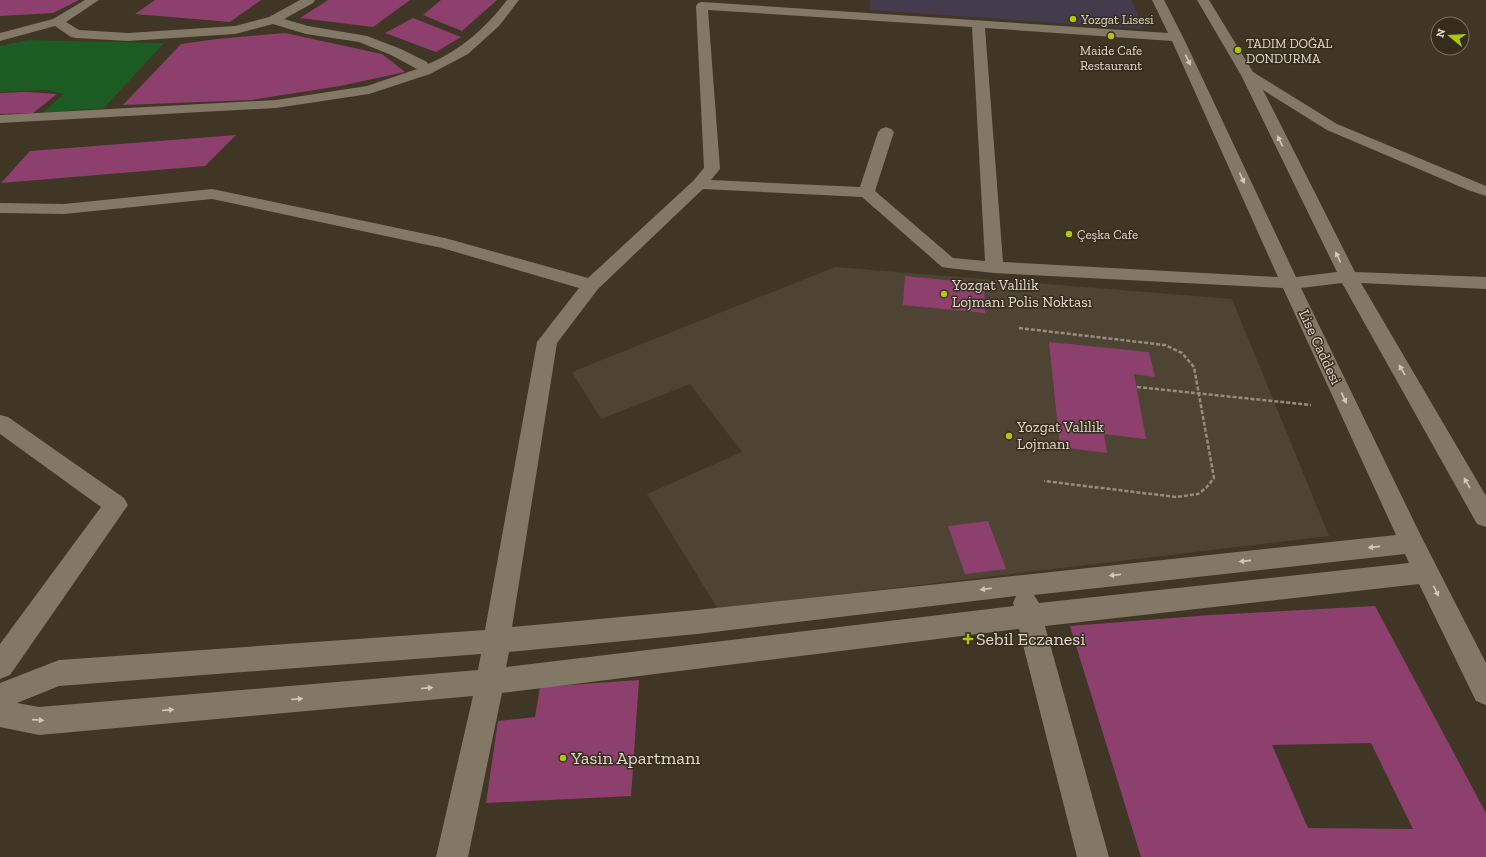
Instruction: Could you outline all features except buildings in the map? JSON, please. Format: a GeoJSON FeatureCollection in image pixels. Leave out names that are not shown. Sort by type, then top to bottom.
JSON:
{"type":"FeatureCollection","features":[{"type":"Feature","properties":{"kind":"street"},"geometry":{"type":"LineString","coordinates":[[0,37],[57,22],[93,0]]}},
{"type":"Feature","properties":{"kind":"street"},"geometry":{"type":"LineString","coordinates":[[0,28],[57,22],[76,34],[128,37],[235,30],[273,20],[309,0]]}},
{"type":"Feature","properties":{"kind":"street"},"geometry":{"type":"LineString","coordinates":[[0,119],[276,104],[369,90],[425,71],[450,60],[476,42],[500,19],[513,0]]}},
{"type":"Feature","properties":{"kind":"street","name":"Lise Caddesi"},"geometry":{"type":"LineString","coordinates":[[1158,0],[1177,37],[1349,409],[1486,692]]}},
{"type":"Feature","properties":{"kind":"street"},"geometry":{"type":"LineString","coordinates":[[1203,0],[1248,75],[1348,278],[1486,517]]}},
{"type":"Feature","properties":{"kind":"street"},"geometry":{"type":"LineString","coordinates":[[452,857],[490,682],[547,342],[592,285],[699,184],[712,169],[702,3],[978,24],[1177,37]]}},
{"type":"Feature","properties":{"kind":"street"},"geometry":{"type":"LineString","coordinates":[[273,20],[306,30],[362,39],[396,52],[422,65],[425,71]]}},
{"type":"Feature","properties":{"kind":"street"},"geometry":{"type":"LineString","coordinates":[[978,24],[994,267]]}},
{"type":"Feature","properties":{"kind":"street"},"geometry":{"type":"LineString","coordinates":[[1248,75],[1332,127],[1486,191]]}},
{"type":"Feature","properties":{"kind":"street"},"geometry":{"type":"LineString","coordinates":[[866,192],[886,132]]}},
{"type":"Feature","properties":{"kind":"street"},"geometry":{"type":"LineString","coordinates":[[699,184],[866,192],[948,263],[1290,284],[1348,278],[1486,283]]}},
{"type":"Feature","properties":{"kind":"street"},"geometry":{"type":"LineString","coordinates":[[0,208],[64,209],[212,194],[445,243],[592,285]]}},
{"type":"Feature","properties":{"kind":"street"},"geometry":{"type":"LineString","coordinates":[[0,423],[116,505],[0,666]]}},
{"type":"Feature","properties":{"kind":"street"},"geometry":{"type":"LineString","coordinates":[[0,696],[59,673],[497,640],[698,622],[1021,585],[1413,543]]}},
{"type":"Feature","properties":{"kind":"street"},"geometry":{"type":"LineString","coordinates":[[0,713],[39,721],[490,682],[1030,616],[1427,572]]}},
{"type":"Feature","properties":{"kind":"street"},"geometry":{"type":"LineString","coordinates":[[1021,585],[1093,857]]}},
{"type":"Feature","properties":{"kind":"path"},"geometry":{"type":"LineString","coordinates":[[1019,328],[1165,345],[1175,348],[1191,360],[1194,367],[1214,478],[1208,488],[1189,497],[1176,497],[1044,481]]}},
{"type":"Feature","properties":{"kind":"path"},"geometry":{"type":"LineString","coordinates":[[1137,387],[1349,409]]}},
{"type":"Feature","properties":{"kind":"shaded area","name":"Yozgat Lisesi"},"geometry":{"type":"Polygon","coordinates":[[[870,0],[1131,0],[1144,29],[870,10],[870,0]]]}},
{"type":"Feature","properties":{"kind":"shaded area","name":"Yozgat Valilik Lojmanı"},"geometry":{"type":"Polygon","coordinates":[[[835,267],[1232,299],[1329,536],[718,609],[647,494],[742,452],[690,384],[601,419],[572,372],[835,267]]]}},
{"type":"Feature","properties":{"kind":"green space"},"geometry":{"type":"Polygon","coordinates":[[[28,40],[164,43],[104,108],[42,113],[64,94],[45,90],[0,92],[0,46],[28,40]]]}},
{"type":"Feature","properties":{"kind":"place","name":"Yozgat Lisesi"},"geometry":{"type":"Point","coordinates":[1073,19]}},
{"type":"Feature","properties":{"kind":"place","name":"Maide Cafe Restaurant"},"geometry":{"type":"Point","coordinates":[1111,36]}},
{"type":"Feature","properties":{"kind":"place","name":"TADIM DOĞAL DONDURMA"},"geometry":{"type":"Point","coordinates":[1238,50]}},
{"type":"Feature","properties":{"kind":"place","name":"Çeşka Cafe"},"geometry":{"type":"Point","coordinates":[1069,234]}},
{"type":"Feature","properties":{"kind":"place","name":"Yozgat Valilik Lojmanı Polis Noktası"},"geometry":{"type":"Point","coordinates":[944,294]}},
{"type":"Feature","properties":{"kind":"place","name":"Yozgat Valilik Lojmanı"},"geometry":{"type":"Point","coordinates":[1009,436]}},
{"type":"Feature","properties":{"kind":"place","name":"Sebil Eczanesi"},"geometry":{"type":"Point","coordinates":[968,639]}},
{"type":"Feature","properties":{"kind":"place","name":"Yasin Apartmanı"},"geometry":{"type":"Point","coordinates":[563,758]}}]}
